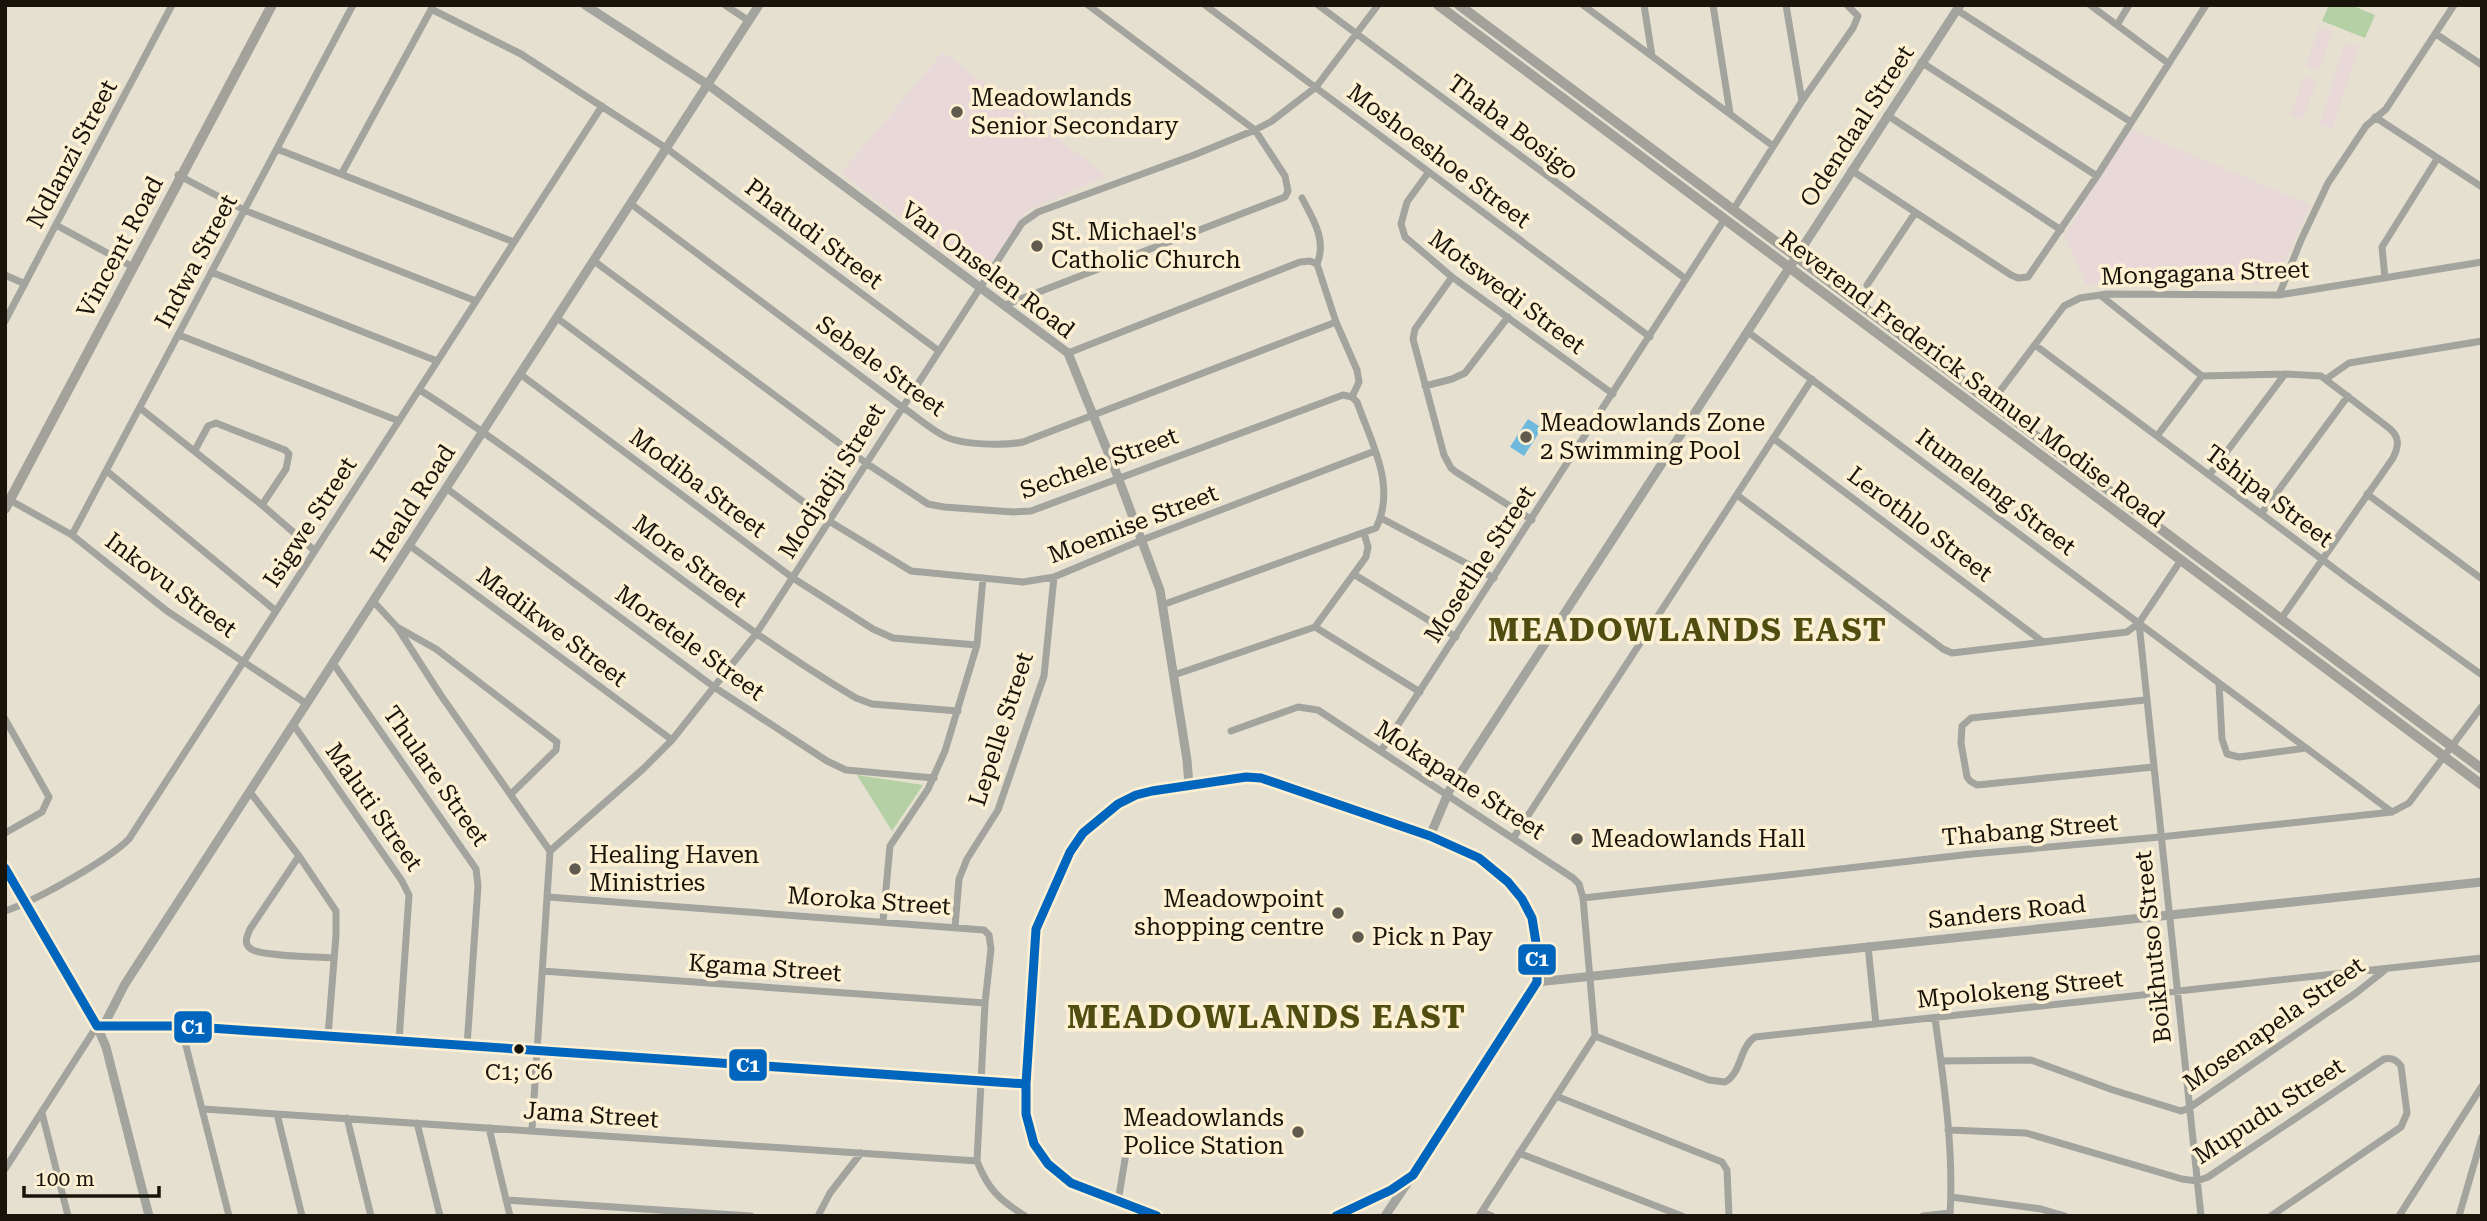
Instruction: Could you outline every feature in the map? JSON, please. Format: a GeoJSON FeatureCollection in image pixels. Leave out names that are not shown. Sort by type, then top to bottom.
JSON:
{"type":"FeatureCollection","features":[{"type":"Feature","properties":{"kind":"main road","name":"Vincent Road"},"geometry":{"type":"LineString","coordinates":[[179,176],[265,5]]}},
{"type":"Feature","properties":{"kind":"main road","name":"Vincent Road"},"geometry":{"type":"LineString","coordinates":[[6,501],[272,5]]}},
{"type":"Feature","properties":{"kind":"main road","name":"Reverend Frederick Samuel Modise Road"},"geometry":{"type":"LineString","coordinates":[[1438,5],[2482,785]]}},
{"type":"Feature","properties":{"kind":"main road","name":"Reverend Frederick Samuel Modise Road"},"geometry":{"type":"LineString","coordinates":[[1459,5],[2482,769]]}},
{"type":"Feature","properties":{"kind":"street","name":"Ndlanzi Street"},"geometry":{"type":"LineString","coordinates":[[5,321],[172,5]]}},
{"type":"Feature","properties":{"kind":"street","name":"Indwa Street"},"geometry":{"type":"LineString","coordinates":[[72,535],[353,5]]}},
{"type":"Feature","properties":{"kind":"street","name":"Van Onselen Road"},"geometry":{"type":"LineString","coordinates":[[585,5],[707,84],[1068,353],[1158,584],[1189,785]]}},
{"type":"Feature","properties":{"kind":"street"},"geometry":{"type":"LineString","coordinates":[[725,5],[749,21]]}},
{"type":"Feature","properties":{"kind":"street","name":"Heald Road"},"geometry":{"type":"LineString","coordinates":[[5,1169],[101,1025],[760,5]]}},
{"type":"Feature","properties":{"kind":"street"},"geometry":{"type":"LineString","coordinates":[[1005,305],[1284,197],[1289,185],[1255,130],[1088,5]]}},
{"type":"Feature","properties":{"kind":"street","name":"Moshoeshoe Street"},"geometry":{"type":"LineString","coordinates":[[1205,5],[1650,337]]}},
{"type":"Feature","properties":{"kind":"street","name":"Thaba Bosigo"},"geometry":{"type":"LineString","coordinates":[[1318,5],[1686,279]]}},
{"type":"Feature","properties":{"kind":"street","name":"Modjadji Street"},"geometry":{"type":"LineString","coordinates":[[550,851],[672,740],[756,634],[1014,234],[1028,218],[1272,121],[1316,88],[1378,5]]}},
{"type":"Feature","properties":{"kind":"street"},"geometry":{"type":"LineString","coordinates":[[1583,5],[1773,146]]}},
{"type":"Feature","properties":{"kind":"street"},"geometry":{"type":"LineString","coordinates":[[1644,5],[1652,56]]}},
{"type":"Feature","properties":{"kind":"street"},"geometry":{"type":"LineString","coordinates":[[1713,5],[1730,113]]}},
{"type":"Feature","properties":{"kind":"street"},"geometry":{"type":"LineString","coordinates":[[1786,5],[1802,101]]}},
{"type":"Feature","properties":{"kind":"street"},"geometry":{"type":"LineString","coordinates":[[1733,210],[1802,101],[1853,28],[1858,16],[1847,5]]}},
{"type":"Feature","properties":{"kind":"street"},"geometry":{"type":"LineString","coordinates":[[2090,5],[2168,63]]}},
{"type":"Feature","properties":{"kind":"street"},"geometry":{"type":"LineString","coordinates":[[2117,24],[2129,5]]}},
{"type":"Feature","properties":{"kind":"street"},"geometry":{"type":"LineString","coordinates":[[1851,170],[2011,275],[2022,278],[2031,276],[2206,5]]}},
{"type":"Feature","properties":{"kind":"street"},"geometry":{"type":"LineString","coordinates":[[2279,295],[2325,191],[2366,126],[2386,109],[2454,5]]}},
{"type":"Feature","properties":{"kind":"street"},"geometry":{"type":"LineString","coordinates":[[342,173],[432,7]]}},
{"type":"Feature","properties":{"kind":"street","name":"Phatudi Street"},"geometry":{"type":"LineString","coordinates":[[432,7],[521,54],[666,148],[939,351]]}},
{"type":"Feature","properties":{"kind":"street"},"geometry":{"type":"LineString","coordinates":[[1958,7],[2131,122]]}},
{"type":"Feature","properties":{"kind":"street","name":"Odendaal Street"},"geometry":{"type":"LineString","coordinates":[[1430,836],[1446,795],[1958,7]]}},
{"type":"Feature","properties":{"kind":"street"},"geometry":{"type":"LineString","coordinates":[[2436,34],[2482,65]]}},
{"type":"Feature","properties":{"kind":"street"},"geometry":{"type":"LineString","coordinates":[[1921,62],[2097,176]]}},
{"type":"Feature","properties":{"kind":"street","name":"Isigwe Street"},"geometry":{"type":"LineString","coordinates":[[5,911],[25,904],[93,864],[129,839],[602,106]]}},
{"type":"Feature","properties":{"kind":"street"},"geometry":{"type":"LineString","coordinates":[[1887,116],[2061,229]]}},
{"type":"Feature","properties":{"kind":"street"},"geometry":{"type":"LineString","coordinates":[[2375,117],[2482,187]]}},
{"type":"Feature","properties":{"kind":"street"},"geometry":{"type":"LineString","coordinates":[[277,149],[514,242]]}},
{"type":"Feature","properties":{"kind":"street"},"geometry":{"type":"LineString","coordinates":[[2385,278],[2382,247],[2437,159]]}},
{"type":"Feature","properties":{"kind":"street","name":"Motswedi Street"},"geometry":{"type":"LineString","coordinates":[[1428,173],[1407,202],[1402,215],[1402,232],[1410,243],[1452,277],[1613,394]]}},
{"type":"Feature","properties":{"kind":"street"},"geometry":{"type":"LineString","coordinates":[[179,176],[244,211],[476,301]]}},
{"type":"Feature","properties":{"kind":"street"},"geometry":{"type":"LineString","coordinates":[[1163,605],[1364,533],[1376,527],[1381,518],[1383,474],[1357,402],[1352,397],[1359,382],[1357,370],[1336,322],[1317,264],[1321,247],[1319,232],[1302,198]]}},
{"type":"Feature","properties":{"kind":"street","name":"Sebele Street"},"geometry":{"type":"LineString","coordinates":[[631,204],[902,407],[945,436],[1005,445],[1023,442],[1336,322]]}},
{"type":"Feature","properties":{"kind":"street"},"geometry":{"type":"LineString","coordinates":[[1867,285],[1914,212]]}},
{"type":"Feature","properties":{"kind":"street","name":"Mosetlhe Street"},"geometry":{"type":"LineString","coordinates":[[1381,751],[1724,220]]}},
{"type":"Feature","properties":{"kind":"street"},"geometry":{"type":"LineString","coordinates":[[56,225],[131,267]]}},
{"type":"Feature","properties":{"kind":"street","name":"Sechele Street"},"geometry":{"type":"LineString","coordinates":[[594,261],[866,463],[933,505],[1031,511],[1343,395],[1352,397]]}},
{"type":"Feature","properties":{"kind":"street"},"geometry":{"type":"LineString","coordinates":[[1068,353],[1300,262],[1310,261],[1317,264]]}},
{"type":"Feature","properties":{"kind":"street","name":"Mongagana Street"},"geometry":{"type":"LineString","coordinates":[[1991,403],[2064,306],[2080,298],[2100,295],[2279,295],[2482,262]]}},
{"type":"Feature","properties":{"kind":"street"},"geometry":{"type":"LineString","coordinates":[[211,272],[437,362]]}},
{"type":"Feature","properties":{"kind":"street"},"geometry":{"type":"LineString","coordinates":[[5,275],[25,284]]}},
{"type":"Feature","properties":{"kind":"street"},"geometry":{"type":"LineString","coordinates":[[1452,277],[1413,334],[1444,455],[1451,468],[1532,520]]}},
{"type":"Feature","properties":{"kind":"street"},"geometry":{"type":"LineString","coordinates":[[2100,295],[2202,376],[2314,374],[2326,379],[2389,428],[2397,439],[2398,445],[2393,458],[2320,559],[2281,619]]}},
{"type":"Feature","properties":{"kind":"street"},"geometry":{"type":"LineString","coordinates":[[1425,386],[1465,373],[1508,317]]}},
{"type":"Feature","properties":{"kind":"street","name":"Moemise Street"},"geometry":{"type":"LineString","coordinates":[[557,318],[830,521],[905,569],[1023,582],[1054,577],[1142,540],[1375,451]]}},
{"type":"Feature","properties":{"kind":"street","name":"Itumeleng Street"},"geometry":{"type":"LineString","coordinates":[[1748,332],[2392,812]]}},
{"type":"Feature","properties":{"kind":"street"},"geometry":{"type":"LineString","coordinates":[[179,335],[399,421]]}},
{"type":"Feature","properties":{"kind":"street"},"geometry":{"type":"LineString","coordinates":[[2326,379],[2349,363],[2482,341]]}},
{"type":"Feature","properties":{"kind":"street","name":"Tshipa Street"},"geometry":{"type":"LineString","coordinates":[[2035,345],[2320,559],[2482,675]]}},
{"type":"Feature","properties":{"kind":"street","name":"Modiba Street"},"geometry":{"type":"LineString","coordinates":[[520,374],[793,578],[885,636],[902,640],[977,645]]}},
{"type":"Feature","properties":{"kind":"street"},"geometry":{"type":"LineString","coordinates":[[2210,474],[2285,374]]}},
{"type":"Feature","properties":{"kind":"street"},"geometry":{"type":"LineString","coordinates":[[2157,436],[2202,376]]}},
{"type":"Feature","properties":{"kind":"street"},"geometry":{"type":"LineString","coordinates":[[1514,837],[1812,379]]}},
{"type":"Feature","properties":{"kind":"street","name":"More Street"},"geometry":{"type":"LineString","coordinates":[[420,390],[483,431],[756,634],[840,689],[865,702],[958,711]]}},
{"type":"Feature","properties":{"kind":"street"},"geometry":{"type":"LineString","coordinates":[[2261,514],[2348,396]]}},
{"type":"Feature","properties":{"kind":"street"},"geometry":{"type":"LineString","coordinates":[[140,408],[195,450],[315,551]]}},
{"type":"Feature","properties":{"kind":"street"},"geometry":{"type":"LineString","coordinates":[[195,450],[208,426],[216,423],[285,450],[289,454],[289,463],[262,505]]}},
{"type":"Feature","properties":{"kind":"street","name":"Lerothlo Street"},"geometry":{"type":"LineString","coordinates":[[1773,438],[2043,642]]}},
{"type":"Feature","properties":{"kind":"street"},"geometry":{"type":"LineString","coordinates":[[108,471],[276,611]]}},
{"type":"Feature","properties":{"kind":"street","name":"Moretele Street"},"geometry":{"type":"LineString","coordinates":[[446,488],[714,687],[839,768],[934,778]]}},
{"type":"Feature","properties":{"kind":"street"},"geometry":{"type":"LineString","coordinates":[[2367,494],[2482,579]]}},
{"type":"Feature","properties":{"kind":"street"},"geometry":{"type":"LineString","coordinates":[[1737,495],[1943,649],[1955,653],[2123,634],[2139,623],[2181,560]]}},
{"type":"Feature","properties":{"kind":"street","name":"Inkovu Street"},"geometry":{"type":"LineString","coordinates":[[6,501],[72,535],[158,604],[307,705]]}},
{"type":"Feature","properties":{"kind":"street"},"geometry":{"type":"LineString","coordinates":[[1381,518],[1494,578]]}},
{"type":"Feature","properties":{"kind":"street"},"geometry":{"type":"LineString","coordinates":[[1174,675],[1315,627],[1366,557],[1368,548],[1364,533]]}},
{"type":"Feature","properties":{"kind":"street","name":"Madikwe Street"},"geometry":{"type":"LineString","coordinates":[[409,545],[672,740]]}},
{"type":"Feature","properties":{"kind":"street"},"geometry":{"type":"LineString","coordinates":[[1354,575],[1456,637]]}},
{"type":"Feature","properties":{"kind":"street","name":"Lepelle Street"},"geometry":{"type":"LineString","coordinates":[[956,927],[959,879],[967,859],[998,810],[1044,676],[1054,577]]}},
{"type":"Feature","properties":{"kind":"street"},"geometry":{"type":"LineString","coordinates":[[883,921],[890,846],[934,778],[958,711],[977,645],[983,578]]}},
{"type":"Feature","properties":{"kind":"street"},"geometry":{"type":"LineString","coordinates":[[373,601],[397,626],[440,694],[550,851],[532,1129]]}},
{"type":"Feature","properties":{"kind":"street","name":"Boikhutso Street"},"geometry":{"type":"LineString","coordinates":[[2139,623],[2201,1216]]}},
{"type":"Feature","properties":{"kind":"street"},"geometry":{"type":"LineString","coordinates":[[397,626],[436,649],[557,742],[556,750],[511,794]]}},
{"type":"Feature","properties":{"kind":"street"},"geometry":{"type":"LineString","coordinates":[[1315,627],[1420,692]]}},
{"type":"Feature","properties":{"kind":"street","name":"Thulare Street"},"geometry":{"type":"LineString","coordinates":[[333,663],[476,869],[478,886],[467,1046]]}},
{"type":"Feature","properties":{"kind":"street"},"geometry":{"type":"LineString","coordinates":[[2219,684],[2222,739],[2227,754],[2239,757],[2306,748]]}},
{"type":"Feature","properties":{"kind":"street"},"geometry":{"type":"LineString","coordinates":[[2145,700],[1971,719],[1962,726],[1961,743],[1967,777],[1977,785],[2153,767]]}},
{"type":"Feature","properties":{"kind":"street","name":"Mokapane Street"},"geometry":{"type":"LineString","coordinates":[[1231,731],[1306,706],[1318,710],[1573,878],[1583,898]]}},
{"type":"Feature","properties":{"kind":"street"},"geometry":{"type":"LineString","coordinates":[[2392,812],[2409,803],[2482,706]]}},
{"type":"Feature","properties":{"kind":"street"},"geometry":{"type":"LineString","coordinates":[[5,719],[49,797],[42,812],[5,833]]}},
{"type":"Feature","properties":{"kind":"street","name":"Maluti Street"},"geometry":{"type":"LineString","coordinates":[[293,724],[409,895],[399,1041]]}},
{"type":"Feature","properties":{"kind":"street"},"geometry":{"type":"LineString","coordinates":[[1157,1216],[1072,1182],[1040,1154],[1034,1144],[1027,1123],[1026,1084],[1036,929],[1070,852],[1083,833],[1127,799],[1152,791],[1246,777],[1261,778],[1430,836],[1479,858],[1508,883],[1522,899],[1532,918],[1537,982],[1385,1216]]}},
{"type":"Feature","properties":{"kind":"street"},"geometry":{"type":"LineString","coordinates":[[250,792],[334,905],[336,920],[328,1036]]}},
{"type":"Feature","properties":{"kind":"street","name":"Thabang Street"},"geometry":{"type":"LineString","coordinates":[[1583,898],[1972,854],[2392,812]]}},
{"type":"Feature","properties":{"kind":"street"},"geometry":{"type":"LineString","coordinates":[[299,856],[250,929],[248,945],[250,949],[262,953],[334,958]]}},
{"type":"Feature","properties":{"kind":"street"},"geometry":{"type":"LineString","coordinates":[[5,868],[101,1025],[149,1216]]}},
{"type":"Feature","properties":{"kind":"street","name":"Sanders Road"},"geometry":{"type":"LineString","coordinates":[[1537,982],[2482,882]]}},
{"type":"Feature","properties":{"kind":"street","name":"Moroka Street"},"geometry":{"type":"LineString","coordinates":[[548,897],[977,928],[989,935],[991,941],[985,1003]]}},
{"type":"Feature","properties":{"kind":"street"},"geometry":{"type":"LineString","coordinates":[[1492,1216],[1481,1214],[1595,1037],[1583,898]]}},
{"type":"Feature","properties":{"kind":"street"},"geometry":{"type":"LineString","coordinates":[[1868,946],[1876,1024]]}},
{"type":"Feature","properties":{"kind":"street","name":"Mpolokeng Street"},"geometry":{"type":"LineString","coordinates":[[1595,1037],[1709,1080],[1725,1082],[1732,1076],[1744,1047],[1755,1037],[2482,958]]}},
{"type":"Feature","properties":{"kind":"street","name":"Mosenapela Street"},"geometry":{"type":"LineString","coordinates":[[1941,1061],[2031,1060],[2177,1111],[2189,1108],[2386,970]]}},
{"type":"Feature","properties":{"kind":"street","name":"Kgama Street"},"geometry":{"type":"LineString","coordinates":[[542,971],[985,1003]]}},
{"type":"Feature","properties":{"kind":"street"},"geometry":{"type":"LineString","coordinates":[[985,1003],[977,1161],[984,1180],[993,1192],[1025,1216]]}},
{"type":"Feature","properties":{"kind":"street"},"geometry":{"type":"LineString","coordinates":[[1923,1216],[1950,1214],[1948,1130],[1936,1018]]}},
{"type":"Feature","properties":{"kind":"street"},"geometry":{"type":"LineString","coordinates":[[101,1025],[181,1026],[1026,1084]]}},
{"type":"Feature","properties":{"kind":"street"},"geometry":{"type":"LineString","coordinates":[[181,1026],[229,1216]]}},
{"type":"Feature","properties":{"kind":"street","name":"Mupudu Street"},"geometry":{"type":"LineString","coordinates":[[1948,1130],[2026,1133],[2182,1179],[2197,1181],[2215,1172],[2384,1059],[2393,1059],[2401,1066],[2407,1113],[2401,1127],[2271,1216]]}},
{"type":"Feature","properties":{"kind":"street"},"geometry":{"type":"LineString","coordinates":[[2399,1214],[2482,1086]]}},
{"type":"Feature","properties":{"kind":"street"},"geometry":{"type":"LineString","coordinates":[[1556,1096],[1722,1162],[1727,1170],[1729,1216]]}},
{"type":"Feature","properties":{"kind":"street","name":"Jama Street"},"geometry":{"type":"LineString","coordinates":[[203,1108],[977,1161]]}},
{"type":"Feature","properties":{"kind":"street"},"geometry":{"type":"LineString","coordinates":[[42,1113],[68,1216]]}},
{"type":"Feature","properties":{"kind":"street"},"geometry":{"type":"LineString","coordinates":[[277,1114],[302,1216]]}},
{"type":"Feature","properties":{"kind":"street"},"geometry":{"type":"LineString","coordinates":[[347,1118],[371,1216]]}},
{"type":"Feature","properties":{"kind":"street"},"geometry":{"type":"LineString","coordinates":[[416,1123],[440,1216]]}},
{"type":"Feature","properties":{"kind":"street"},"geometry":{"type":"LineString","coordinates":[[489,1128],[510,1216]]}},
{"type":"Feature","properties":{"kind":"street"},"geometry":{"type":"LineString","coordinates":[[1118,1202],[1129,1135]]}},
{"type":"Feature","properties":{"kind":"street"},"geometry":{"type":"LineString","coordinates":[[2459,1216],[2482,1137]]}},
{"type":"Feature","properties":{"kind":"street"},"geometry":{"type":"LineString","coordinates":[[818,1216],[830,1193],[861,1153]]}},
{"type":"Feature","properties":{"kind":"street"},"geometry":{"type":"LineString","coordinates":[[1520,1153],[1682,1216]]}},
{"type":"Feature","properties":{"kind":"street"},"geometry":{"type":"LineString","coordinates":[[1335,1216],[1391,1190],[1413,1175]]}},
{"type":"Feature","properties":{"kind":"street"},"geometry":{"type":"LineString","coordinates":[[1951,1197],[2041,1209],[2065,1216]]}},
{"type":"Feature","properties":{"kind":"street"},"geometry":{"type":"LineString","coordinates":[[506,1200],[751,1216]]}},
{"type":"Feature","properties":{"kind":"shaded area"},"geometry":{"type":"Polygon","coordinates":[[[2319,27],[2333,31],[2319,71],[2306,66],[2319,27]]]}},
{"type":"Feature","properties":{"kind":"shaded area"},"geometry":{"type":"Polygon","coordinates":[[[2345,43],[2359,47],[2333,129],[2319,125],[2345,43]]]}},
{"type":"Feature","properties":{"kind":"shaded area","name":"Meadowlands Senior Secondary"},"geometry":{"type":"Polygon","coordinates":[[[943,52],[1107,176],[1027,211],[980,279],[841,173],[943,52]]]}},
{"type":"Feature","properties":{"kind":"shaded area"},"geometry":{"type":"Polygon","coordinates":[[[2304,76],[2317,81],[2303,120],[2290,115],[2304,76]]]}},
{"type":"Feature","properties":{"kind":"shaded area"},"geometry":{"type":"Polygon","coordinates":[[[2131,129],[2311,205],[2275,284],[2086,285],[2064,235],[2131,129]]]}},
{"type":"Feature","properties":{"kind":"green space"},"geometry":{"type":"Polygon","coordinates":[[[2329,5],[2351,5],[2375,15],[2365,38],[2322,21],[2329,5]]]}},
{"type":"Feature","properties":{"kind":"green space"},"geometry":{"type":"Polygon","coordinates":[[[857,775],[923,785],[892,831],[857,775]]]}},
{"type":"Feature","properties":{"kind":"water","name":"Meadowlands Zone 2 Swimming Pool"},"geometry":{"type":"Polygon","coordinates":[[[1528,419],[1542,428],[1524,456],[1510,447],[1528,419]]]}},
{"type":"Feature","properties":{"kind":"transit line","name":"C1"},"geometry":{"type":"LineString","coordinates":[[1157,1216],[1071,1183],[1048,1164],[1034,1144],[1026,1114],[1026,1084],[1036,929],[1070,852],[1083,833],[1118,804],[1152,791],[1246,777],[1261,778],[1430,836],[1479,858],[1508,882],[1522,899],[1532,918],[1537,949],[1537,982],[1413,1175],[1391,1190],[1336,1216]]}},
{"type":"Feature","properties":{"kind":"transit line","name":"C1"},"geometry":{"type":"LineString","coordinates":[[5,868],[97,1026],[181,1026],[1026,1084]]}},
{"type":"Feature","properties":{"kind":"place","name":"Meadowlands Senior Secondary"},"geometry":{"type":"Point","coordinates":[957,112]}},
{"type":"Feature","properties":{"kind":"place","name":"St. Michael's Catholic Church"},"geometry":{"type":"Point","coordinates":[1037,246]}},
{"type":"Feature","properties":{"kind":"place","name":"Meadowlands Zone 2 Swimming Pool"},"geometry":{"type":"Point","coordinates":[1526,437]}},
{"type":"Feature","properties":{"kind":"place","name":"Meadowlands Hall"},"geometry":{"type":"Point","coordinates":[1577,839]}},
{"type":"Feature","properties":{"kind":"place","name":"Healing Haven Ministries"},"geometry":{"type":"Point","coordinates":[575,869]}},
{"type":"Feature","properties":{"kind":"place","name":"Meadowpoint shopping centre"},"geometry":{"type":"Point","coordinates":[1338,913]}},
{"type":"Feature","properties":{"kind":"place","name":"Pick n Pay"},"geometry":{"type":"Point","coordinates":[1358,937]}},
{"type":"Feature","properties":{"kind":"place","name":"C1; C6"},"geometry":{"type":"Point","coordinates":[519,1049]}},
{"type":"Feature","properties":{"kind":"place","name":"Meadowlands Police Station"},"geometry":{"type":"Point","coordinates":[1298,1132]}},
{"type":"Feature","properties":{"kind":"district","name":"MEADOWLANDS EAST"},"geometry":{"type":"Point","coordinates":[1688,630]}},
{"type":"Feature","properties":{"kind":"district","name":"MEADOWLANDS EAST"},"geometry":{"type":"Point","coordinates":[1267,1017]}}]}
